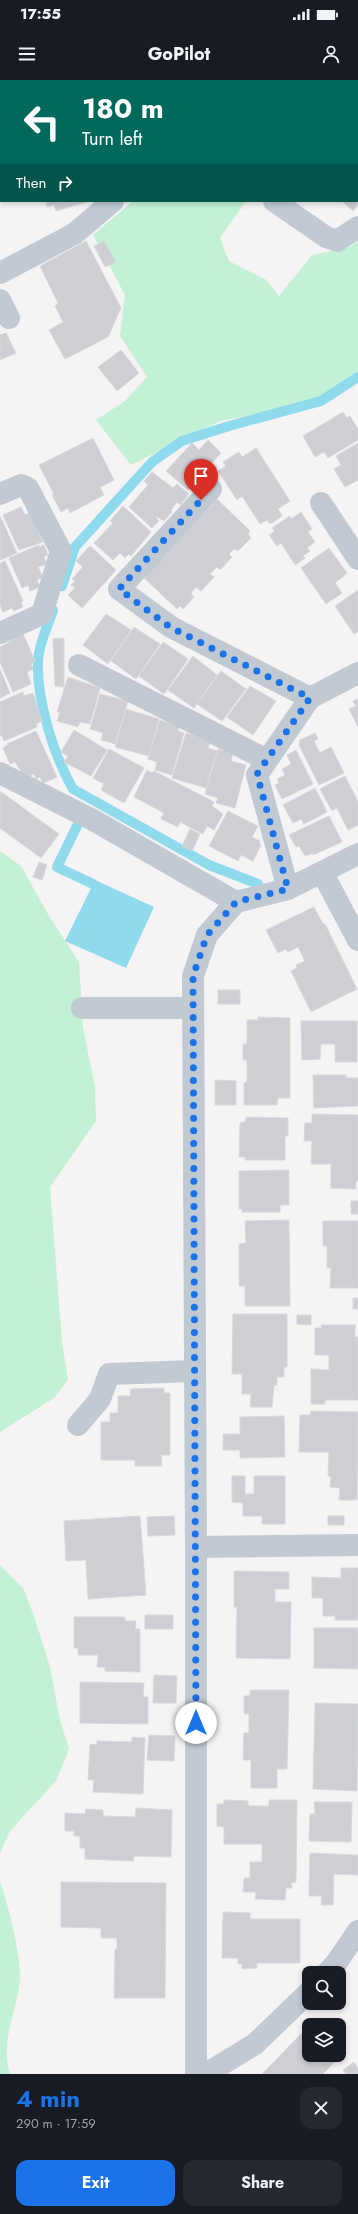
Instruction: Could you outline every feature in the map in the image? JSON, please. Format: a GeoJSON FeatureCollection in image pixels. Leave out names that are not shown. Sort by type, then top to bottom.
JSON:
{"type":"FeatureCollection","features":[{"type":"Feature","properties":{"kind":"street"},"geometry":{"type":"LineString","coordinates":[[0,273],[74,234],[112,202]]}},
{"type":"Feature","properties":{"kind":"street"},"geometry":{"type":"LineString","coordinates":[[275,202],[326,237],[338,241],[358,227]]}},
{"type":"Feature","properties":{"kind":"street"},"geometry":{"type":"LineString","coordinates":[[0,494],[21,485],[28,488],[61,551],[42,614],[0,633]]}},
{"type":"Feature","properties":{"kind":"street"},"geometry":{"type":"LineString","coordinates":[[211,489],[119,589],[170,627],[310,698]]}},
{"type":"Feature","properties":{"kind":"street"},"geometry":{"type":"LineString","coordinates":[[321,503],[358,559]]}},
{"type":"Feature","properties":{"kind":"street"},"geometry":{"type":"LineString","coordinates":[[79,665],[267,760]]}},
{"type":"Feature","properties":{"kind":"street"},"geometry":{"type":"LineString","coordinates":[[288,889],[257,774],[310,698],[358,673]]}},
{"type":"Feature","properties":{"kind":"street"},"geometry":{"type":"LineString","coordinates":[[0,773],[93,820],[236,902]]}},
{"type":"Feature","properties":{"kind":"street"},"geometry":{"type":"LineString","coordinates":[[196,2074],[196,1547],[193,976],[207,935],[236,902],[288,889],[358,854]]}},
{"type":"Feature","properties":{"kind":"street"},"geometry":{"type":"LineString","coordinates":[[322,872],[358,940]]}},
{"type":"Feature","properties":{"kind":"street"},"geometry":{"type":"LineString","coordinates":[[82,1008],[193,1008]]}},
{"type":"Feature","properties":{"kind":"street"},"geometry":{"type":"LineString","coordinates":[[78,1425],[100,1399],[109,1374],[195,1371]]}},
{"type":"Feature","properties":{"kind":"street"},"geometry":{"type":"LineString","coordinates":[[196,1547],[358,1545]]}},
{"type":"Feature","properties":{"kind":"street"},"geometry":{"type":"LineString","coordinates":[[333,1966],[358,1931]]}},
{"type":"Feature","properties":{"kind":"street"},"geometry":{"type":"LineString","coordinates":[[206,2074],[255,2044],[302,1999]]}},
{"type":"Feature","properties":{"kind":"green space"},"geometry":{"type":"Polygon","coordinates":[[[132,202],[245,202],[220,238],[229,261],[265,279],[279,296],[312,255],[350,247],[358,241],[358,371],[317,398],[256,414],[220,421],[131,465],[96,420],[125,401],[147,377],[120,336],[125,295],[93,235],[132,202]]]}},
{"type":"Feature","properties":{"kind":"green space"},"geometry":{"type":"Polygon","coordinates":[[[0,851],[21,866],[49,916],[79,962],[83,1028],[95,1087],[96,1121],[50,1187],[62,1342],[68,1380],[54,1398],[0,1432],[0,851]]]}},
{"type":"Feature","properties":{"kind":"green space"},"geometry":{"type":"Polygon","coordinates":[[[0,1565],[23,1588],[34,1616],[50,1667],[60,1720],[69,1749],[56,1781],[10,1831],[0,1853],[0,1565]]]}},
{"type":"Feature","properties":{"kind":"green space"},"geometry":{"type":"Polygon","coordinates":[[[0,1881],[13,1930],[20,1970],[18,1991],[8,2038],[7,2061],[10,2074],[0,2074],[0,1881]]]}},
{"type":"Feature","properties":{"kind":"water"},"geometry":{"type":"Polygon","coordinates":[[[95,880],[154,907],[126,968],[65,941],[95,880]]]}},
{"type":"Feature","properties":{"kind":"building"},"geometry":{"type":"Polygon","coordinates":[[[46,202],[86,202],[56,211],[54,205],[47,207],[46,202]]]}},
{"type":"Feature","properties":{"kind":"building"},"geometry":{"type":"Polygon","coordinates":[[[343,202],[358,202],[358,205],[353,211],[343,202]]]}},
{"type":"Feature","properties":{"kind":"building"},"geometry":{"type":"Polygon","coordinates":[[[86,241],[121,308],[108,337],[65,359],[49,330],[63,322],[55,306],[58,303],[40,266],[86,241]]]}},
{"type":"Feature","properties":{"kind":"building"},"geometry":{"type":"Polygon","coordinates":[[[104,241],[116,262],[105,267],[94,246],[104,241]]]}},
{"type":"Feature","properties":{"kind":"building"},"geometry":{"type":"Polygon","coordinates":[[[6,333],[16,353],[0,360],[0,335],[6,333]]]}},
{"type":"Feature","properties":{"kind":"building"},"geometry":{"type":"Polygon","coordinates":[[[121,350],[139,373],[117,391],[98,367],[121,350]]]}},
{"type":"Feature","properties":{"kind":"building"},"geometry":{"type":"Polygon","coordinates":[[[343,412],[347,418],[350,416],[358,429],[358,440],[328,458],[324,452],[315,457],[303,436],[343,412]]]}},
{"type":"Feature","properties":{"kind":"building"},"geometry":{"type":"Polygon","coordinates":[[[93,438],[114,480],[100,487],[104,495],[70,513],[68,508],[61,512],[52,495],[54,494],[39,465],[93,438]]]}},
{"type":"Feature","properties":{"kind":"building"},"geometry":{"type":"Polygon","coordinates":[[[208,440],[221,453],[207,468],[210,471],[194,489],[192,487],[188,490],[166,471],[192,443],[199,450],[208,440]]]}},
{"type":"Feature","properties":{"kind":"building"},"geometry":{"type":"Polygon","coordinates":[[[358,443],[358,480],[345,487],[334,469],[341,465],[336,456],[358,443]]]}},
{"type":"Feature","properties":{"kind":"building"},"geometry":{"type":"Polygon","coordinates":[[[256,448],[290,501],[278,509],[282,516],[270,524],[267,520],[260,524],[242,496],[237,500],[218,471],[226,466],[223,462],[239,452],[242,457],[256,448]]]}},
{"type":"Feature","properties":{"kind":"building"},"geometry":{"type":"Polygon","coordinates":[[[152,472],[173,488],[177,484],[189,494],[180,505],[177,502],[171,510],[172,512],[164,521],[157,517],[156,518],[159,521],[152,528],[129,507],[148,485],[144,481],[152,472]]]}},
{"type":"Feature","properties":{"kind":"building"},"geometry":{"type":"Polygon","coordinates":[[[217,499],[250,531],[248,534],[251,538],[238,551],[234,549],[229,554],[232,557],[220,570],[217,567],[210,574],[214,577],[201,591],[196,587],[191,593],[194,597],[183,609],[180,606],[177,609],[143,577],[202,511],[204,513],[217,499]]]}},
{"type":"Feature","properties":{"kind":"building"},"geometry":{"type":"Polygon","coordinates":[[[123,506],[151,532],[131,556],[129,554],[125,558],[120,553],[113,560],[94,543],[113,523],[110,521],[123,506]]]}},
{"type":"Feature","properties":{"kind":"building"},"geometry":{"type":"Polygon","coordinates":[[[21,507],[25,515],[30,512],[43,542],[19,550],[3,515],[21,507]]]}},
{"type":"Feature","properties":{"kind":"building"},"geometry":{"type":"Polygon","coordinates":[[[301,512],[312,529],[308,532],[315,542],[307,548],[310,551],[303,556],[305,558],[295,565],[281,543],[277,546],[269,535],[275,531],[272,528],[290,516],[291,519],[301,512]]]}},
{"type":"Feature","properties":{"kind":"building"},"geometry":{"type":"Polygon","coordinates":[[[0,516],[17,553],[0,560],[0,516]]]}},
{"type":"Feature","properties":{"kind":"building"},"geometry":{"type":"Polygon","coordinates":[[[39,545],[39,547],[44,545],[48,555],[44,557],[47,564],[38,567],[43,577],[37,580],[40,587],[30,591],[28,585],[22,588],[9,558],[39,545]]]}},
{"type":"Feature","properties":{"kind":"building"},"geometry":{"type":"Polygon","coordinates":[[[90,546],[116,570],[82,608],[68,595],[75,588],[71,585],[75,581],[72,579],[83,567],[76,561],[90,546]]]}},
{"type":"Feature","properties":{"kind":"building"},"geometry":{"type":"Polygon","coordinates":[[[329,548],[347,573],[335,583],[342,593],[326,604],[301,568],[329,548]]]}},
{"type":"Feature","properties":{"kind":"building"},"geometry":{"type":"Polygon","coordinates":[[[5,561],[23,601],[21,603],[23,607],[14,611],[12,608],[3,612],[0,605],[0,563],[5,561]]]}},
{"type":"Feature","properties":{"kind":"building"},"geometry":{"type":"Polygon","coordinates":[[[358,590],[358,632],[354,634],[335,606],[358,590]]]}},
{"type":"Feature","properties":{"kind":"building"},"geometry":{"type":"Polygon","coordinates":[[[106,614],[131,630],[108,664],[83,645],[106,614]]]}},
{"type":"Feature","properties":{"kind":"building"},"geometry":{"type":"Polygon","coordinates":[[[134,627],[160,644],[136,679],[111,661],[134,627]]]}},
{"type":"Feature","properties":{"kind":"building"},"geometry":{"type":"Polygon","coordinates":[[[23,634],[35,661],[31,663],[33,669],[27,672],[31,684],[13,692],[0,662],[0,647],[23,634]]]}},
{"type":"Feature","properties":{"kind":"building"},"geometry":{"type":"Polygon","coordinates":[[[64,638],[64,687],[55,686],[53,639],[64,638]]]}},
{"type":"Feature","properties":{"kind":"building"},"geometry":{"type":"Polygon","coordinates":[[[163,642],[188,659],[164,694],[139,676],[163,642]]]}},
{"type":"Feature","properties":{"kind":"building"},"geometry":{"type":"Polygon","coordinates":[[[193,656],[217,675],[194,708],[168,690],[193,656]]]}},
{"type":"Feature","properties":{"kind":"building"},"geometry":{"type":"Polygon","coordinates":[[[0,669],[10,693],[0,698],[0,669]]]}},
{"type":"Feature","properties":{"kind":"building"},"geometry":{"type":"Polygon","coordinates":[[[221,671],[246,689],[222,721],[197,704],[221,671]]]}},
{"type":"Feature","properties":{"kind":"building"},"geometry":{"type":"Polygon","coordinates":[[[68,677],[100,688],[90,724],[80,722],[78,727],[57,721],[60,712],[57,712],[68,677]]]}},
{"type":"Feature","properties":{"kind":"building"},"geometry":{"type":"Polygon","coordinates":[[[250,686],[276,701],[253,735],[227,717],[250,686]]]}},
{"type":"Feature","properties":{"kind":"building"},"geometry":{"type":"Polygon","coordinates":[[[23,692],[24,696],[33,693],[42,721],[36,724],[37,727],[4,741],[2,735],[0,736],[0,702],[23,692]]]}},
{"type":"Feature","properties":{"kind":"building"},"geometry":{"type":"Polygon","coordinates":[[[100,694],[128,701],[115,744],[101,740],[103,733],[90,729],[100,694]]]}},
{"type":"Feature","properties":{"kind":"building"},"geometry":{"type":"Polygon","coordinates":[[[358,699],[358,727],[349,709],[356,706],[353,701],[358,699]]]}},
{"type":"Feature","properties":{"kind":"building"},"geometry":{"type":"Polygon","coordinates":[[[126,709],[159,719],[149,756],[115,747],[126,709]]]}},
{"type":"Feature","properties":{"kind":"building"},"geometry":{"type":"Polygon","coordinates":[[[160,720],[179,726],[178,731],[184,733],[172,775],[155,770],[157,762],[148,759],[160,720]]]}},
{"type":"Feature","properties":{"kind":"building"},"geometry":{"type":"Polygon","coordinates":[[[74,730],[107,750],[91,776],[64,762],[68,756],[61,752],[74,730]]]}},
{"type":"Feature","properties":{"kind":"building"},"geometry":{"type":"Polygon","coordinates":[[[36,731],[57,777],[43,783],[40,777],[36,779],[34,774],[27,777],[25,773],[23,774],[15,762],[10,764],[3,748],[8,745],[7,744],[36,731]]]}},
{"type":"Feature","properties":{"kind":"building"},"geometry":{"type":"Polygon","coordinates":[[[186,733],[210,741],[208,748],[217,751],[206,788],[172,778],[186,733]]]}},
{"type":"Feature","properties":{"kind":"building"},"geometry":{"type":"Polygon","coordinates":[[[315,733],[318,739],[314,741],[320,753],[331,747],[344,773],[319,785],[299,745],[300,740],[315,733]]]}},
{"type":"Feature","properties":{"kind":"building"},"geometry":{"type":"Polygon","coordinates":[[[109,749],[144,768],[124,803],[101,790],[104,784],[93,778],[109,749]]]}},
{"type":"Feature","properties":{"kind":"building"},"geometry":{"type":"Polygon","coordinates":[[[218,749],[233,753],[231,761],[246,765],[235,808],[216,803],[218,798],[205,794],[218,749]]]}},
{"type":"Feature","properties":{"kind":"building"},"geometry":{"type":"Polygon","coordinates":[[[296,750],[313,784],[282,799],[275,785],[279,783],[277,779],[285,775],[282,769],[291,764],[287,755],[296,750]]]}},
{"type":"Feature","properties":{"kind":"building"},"geometry":{"type":"Polygon","coordinates":[[[147,770],[152,773],[154,771],[214,802],[212,806],[223,814],[214,830],[207,826],[203,834],[180,822],[178,827],[161,819],[164,813],[134,797],[147,770]]]}},
{"type":"Feature","properties":{"kind":"building"},"geometry":{"type":"Polygon","coordinates":[[[345,776],[358,802],[358,825],[348,830],[337,808],[332,811],[320,789],[345,776]]]}},
{"type":"Feature","properties":{"kind":"building"},"geometry":{"type":"Polygon","coordinates":[[[315,788],[327,812],[304,824],[301,819],[293,823],[283,805],[315,788]]]}},
{"type":"Feature","properties":{"kind":"building"},"geometry":{"type":"Polygon","coordinates":[[[0,791],[59,834],[41,858],[0,828],[0,791]]]}},
{"type":"Feature","properties":{"kind":"building"},"geometry":{"type":"Polygon","coordinates":[[[228,811],[258,826],[252,837],[260,841],[259,844],[261,845],[253,861],[241,855],[238,861],[209,846],[228,811]]]}},
{"type":"Feature","properties":{"kind":"building"},"geometry":{"type":"Polygon","coordinates":[[[329,816],[342,842],[313,855],[313,853],[305,856],[299,846],[296,847],[289,835],[329,816]]]}},
{"type":"Feature","properties":{"kind":"building"},"geometry":{"type":"Polygon","coordinates":[[[190,829],[200,834],[192,851],[182,846],[190,829]]]}},
{"type":"Feature","properties":{"kind":"building"},"geometry":{"type":"Polygon","coordinates":[[[39,862],[47,865],[42,880],[33,877],[39,862]]]}},
{"type":"Feature","properties":{"kind":"building"},"geometry":{"type":"Polygon","coordinates":[[[314,907],[323,924],[325,924],[357,989],[311,1012],[291,971],[297,968],[296,965],[305,961],[298,947],[288,952],[286,949],[278,953],[266,930],[314,907]]]}},
{"type":"Feature","properties":{"kind":"building"},"geometry":{"type":"Polygon","coordinates":[[[218,990],[240,990],[240,1004],[218,1004],[218,990]]]}},
{"type":"Feature","properties":{"kind":"building"},"geometry":{"type":"Polygon","coordinates":[[[258,1017],[290,1018],[290,1098],[278,1098],[277,1105],[244,1105],[244,1083],[247,1082],[247,1060],[243,1060],[243,1044],[247,1044],[247,1020],[258,1020],[258,1017]]]}},
{"type":"Feature","properties":{"kind":"building"},"geometry":{"type":"Polygon","coordinates":[[[301,1021],[357,1021],[357,1062],[335,1062],[335,1044],[321,1044],[320,1059],[302,1060],[301,1021]]]}},
{"type":"Feature","properties":{"kind":"building"},"geometry":{"type":"Polygon","coordinates":[[[313,1075],[346,1075],[346,1078],[358,1078],[358,1106],[314,1108],[313,1075]]]}},
{"type":"Feature","properties":{"kind":"building"},"geometry":{"type":"Polygon","coordinates":[[[215,1080],[236,1081],[236,1105],[215,1105],[215,1080]]]}},
{"type":"Feature","properties":{"kind":"building"},"geometry":{"type":"Polygon","coordinates":[[[312,1114],[358,1115],[358,1181],[356,1181],[356,1189],[331,1188],[331,1164],[311,1164],[312,1141],[304,1141],[305,1123],[312,1123],[312,1114]]]}},
{"type":"Feature","properties":{"kind":"building"},"geometry":{"type":"Polygon","coordinates":[[[246,1117],[288,1118],[288,1136],[285,1136],[285,1160],[245,1160],[245,1157],[239,1157],[240,1123],[245,1122],[246,1117]]]}},
{"type":"Feature","properties":{"kind":"building"},"geometry":{"type":"Polygon","coordinates":[[[289,1170],[289,1205],[280,1205],[280,1212],[242,1212],[242,1208],[239,1209],[239,1171],[289,1170]]]}},
{"type":"Feature","properties":{"kind":"building"},"geometry":{"type":"Polygon","coordinates":[[[351,1201],[358,1201],[358,1214],[351,1214],[351,1201]]]}},
{"type":"Feature","properties":{"kind":"building"},"geometry":{"type":"Polygon","coordinates":[[[289,1220],[290,1306],[245,1306],[245,1286],[239,1286],[239,1244],[246,1243],[245,1221],[289,1220]]]}},
{"type":"Feature","properties":{"kind":"building"},"geometry":{"type":"Polygon","coordinates":[[[323,1221],[358,1221],[358,1288],[330,1288],[331,1268],[327,1268],[327,1246],[323,1246],[323,1221]]]}},
{"type":"Feature","properties":{"kind":"building"},"geometry":{"type":"Polygon","coordinates":[[[353,1298],[358,1298],[358,1309],[353,1309],[353,1298]]]}},
{"type":"Feature","properties":{"kind":"building"},"geometry":{"type":"Polygon","coordinates":[[[233,1314],[287,1314],[287,1367],[284,1367],[284,1377],[277,1377],[277,1385],[274,1385],[272,1407],[250,1407],[251,1394],[242,1394],[242,1374],[232,1374],[233,1314]]]}},
{"type":"Feature","properties":{"kind":"building"},"geometry":{"type":"Polygon","coordinates":[[[297,1315],[311,1315],[311,1325],[297,1324],[297,1315]]]}},
{"type":"Feature","properties":{"kind":"building"},"geometry":{"type":"Polygon","coordinates":[[[321,1325],[355,1325],[355,1337],[358,1337],[358,1400],[325,1400],[325,1404],[311,1404],[311,1369],[329,1370],[329,1355],[315,1355],[315,1328],[322,1328],[321,1325]]]}},
{"type":"Feature","properties":{"kind":"building"},"geometry":{"type":"Polygon","coordinates":[[[164,1388],[164,1393],[170,1393],[170,1455],[161,1455],[162,1466],[135,1466],[135,1460],[101,1460],[101,1422],[110,1422],[110,1413],[118,1413],[118,1396],[130,1396],[131,1389],[164,1388]]]}},
{"type":"Feature","properties":{"kind":"building"},"geometry":{"type":"Polygon","coordinates":[[[311,1411],[358,1412],[357,1500],[339,1500],[340,1488],[330,1487],[331,1477],[328,1476],[329,1452],[299,1452],[300,1415],[310,1415],[311,1411]]]}},
{"type":"Feature","properties":{"kind":"building"},"geometry":{"type":"Polygon","coordinates":[[[284,1416],[285,1457],[240,1458],[240,1450],[223,1450],[223,1434],[240,1434],[240,1417],[284,1416]]]}},
{"type":"Feature","properties":{"kind":"building"},"geometry":{"type":"Polygon","coordinates":[[[232,1476],[245,1476],[245,1494],[254,1494],[254,1476],[285,1476],[285,1524],[262,1524],[262,1516],[243,1516],[243,1503],[232,1502],[232,1476]]]}},
{"type":"Feature","properties":{"kind":"building"},"geometry":{"type":"Polygon","coordinates":[[[140,1516],[146,1595],[88,1599],[86,1560],[66,1561],[64,1521],[140,1516]]]}},
{"type":"Feature","properties":{"kind":"building"},"geometry":{"type":"Polygon","coordinates":[[[174,1516],[175,1535],[148,1536],[147,1517],[174,1516]]]}},
{"type":"Feature","properties":{"kind":"building"},"geometry":{"type":"Polygon","coordinates":[[[328,1516],[344,1516],[344,1525],[328,1525],[328,1516]]]}},
{"type":"Feature","properties":{"kind":"building"},"geometry":{"type":"Polygon","coordinates":[[[341,1568],[358,1568],[358,1620],[335,1620],[335,1616],[323,1616],[323,1598],[312,1598],[312,1577],[341,1578],[341,1568]]]}},
{"type":"Feature","properties":{"kind":"building"},"geometry":{"type":"Polygon","coordinates":[[[234,1571],[289,1572],[289,1589],[275,1589],[275,1602],[291,1602],[290,1659],[236,1658],[237,1607],[234,1607],[234,1571]]]}},
{"type":"Feature","properties":{"kind":"building"},"geometry":{"type":"Polygon","coordinates":[[[145,1615],[173,1615],[173,1629],[145,1629],[145,1615]]]}},
{"type":"Feature","properties":{"kind":"building"},"geometry":{"type":"Polygon","coordinates":[[[74,1617],[125,1617],[125,1621],[136,1621],[135,1629],[140,1629],[140,1672],[105,1671],[105,1667],[97,1667],[98,1655],[78,1655],[78,1648],[74,1648],[74,1617]]]}},
{"type":"Feature","properties":{"kind":"building"},"geometry":{"type":"Polygon","coordinates":[[[314,1628],[358,1628],[358,1669],[314,1668],[314,1628]]]}},
{"type":"Feature","properties":{"kind":"building"},"geometry":{"type":"Polygon","coordinates":[[[154,1675],[177,1676],[176,1703],[153,1703],[154,1675]]]}},
{"type":"Feature","properties":{"kind":"building"},"geometry":{"type":"Polygon","coordinates":[[[80,1682],[144,1683],[143,1697],[148,1697],[148,1724],[80,1723],[80,1682]]]}},
{"type":"Feature","properties":{"kind":"building"},"geometry":{"type":"Polygon","coordinates":[[[250,1690],[289,1690],[287,1769],[277,1769],[277,1788],[251,1788],[251,1760],[243,1760],[244,1733],[249,1733],[249,1714],[244,1714],[244,1696],[250,1696],[250,1690]]]}},
{"type":"Feature","properties":{"kind":"building"},"geometry":{"type":"Polygon","coordinates":[[[315,1703],[358,1704],[357,1791],[313,1789],[315,1703]]]}},
{"type":"Feature","properties":{"kind":"building"},"geometry":{"type":"Polygon","coordinates":[[[149,1735],[175,1736],[174,1761],[147,1760],[149,1735]]]}},
{"type":"Feature","properties":{"kind":"building"},"geometry":{"type":"Polygon","coordinates":[[[132,1737],[145,1738],[143,1794],[93,1792],[94,1780],[88,1780],[90,1744],[97,1745],[97,1741],[132,1742],[132,1737]]]}},
{"type":"Feature","properties":{"kind":"building"},"geometry":{"type":"Polygon","coordinates":[[[224,1800],[248,1801],[248,1806],[269,1806],[269,1800],[297,1800],[296,1882],[291,1883],[292,1888],[286,1888],[285,1900],[255,1899],[256,1892],[243,1892],[244,1878],[250,1878],[250,1862],[262,1862],[262,1844],[224,1844],[224,1827],[217,1826],[217,1804],[224,1804],[224,1800]]]}},
{"type":"Feature","properties":{"kind":"building"},"geometry":{"type":"Polygon","coordinates":[[[314,1802],[352,1802],[351,1842],[309,1841],[310,1814],[315,1814],[314,1802]]]}},
{"type":"Feature","properties":{"kind":"building"},"geometry":{"type":"Polygon","coordinates":[[[136,1808],[172,1810],[171,1857],[134,1856],[133,1861],[85,1859],[85,1848],[80,1848],[80,1836],[74,1836],[74,1831],[65,1831],[65,1813],[85,1814],[86,1809],[103,1810],[103,1816],[135,1817],[136,1808]]]}},
{"type":"Feature","properties":{"kind":"building"},"geometry":{"type":"Polygon","coordinates":[[[310,1853],[358,1855],[358,1875],[334,1874],[333,1905],[321,1905],[322,1896],[309,1896],[310,1853]]]}},
{"type":"Feature","properties":{"kind":"building"},"geometry":{"type":"Polygon","coordinates":[[[61,1882],[166,1883],[165,1998],[114,1998],[115,1949],[117,1949],[117,1938],[101,1938],[101,1928],[61,1927],[61,1882]]]}},
{"type":"Feature","properties":{"kind":"building"},"geometry":{"type":"Polygon","coordinates":[[[223,1912],[250,1913],[250,1919],[300,1919],[300,1963],[257,1963],[257,1968],[242,1969],[242,1964],[238,1964],[238,1958],[222,1958],[223,1912]]]}},
{"type":"Feature","properties":{"kind":"building"},"geometry":{"type":"Polygon","coordinates":[[[302,2033],[302,2062],[334,2062],[323,2074],[262,2074],[302,2033]]]}},
{"type":"Feature","properties":{"kind":"building"},"geometry":{"type":"Polygon","coordinates":[[[354,2062],[358,2068],[358,2074],[346,2074],[343,2070],[354,2062]]]}},
{"type":"Feature","properties":{"kind":"waterway"},"geometry":{"type":"LineString","coordinates":[[62,586],[75,547],[152,462],[182,441],[229,426],[321,401],[358,377]]}},
{"type":"Feature","properties":{"kind":"waterway"},"geometry":{"type":"LineString","coordinates":[[53,610],[42,641],[38,660],[38,675],[43,709],[53,744],[73,789],[209,865],[258,884]]}},
{"type":"Feature","properties":{"kind":"waterway"},"geometry":{"type":"LineString","coordinates":[[77,826],[57,867],[93,884]]}},
{"type":"Feature","properties":{"kind":"route"},"geometry":{"type":"LineString","coordinates":[[196,1723],[193,976],[207,935],[236,902],[288,889],[257,774],[310,698],[170,627],[119,589],[201,500]]}}]}
